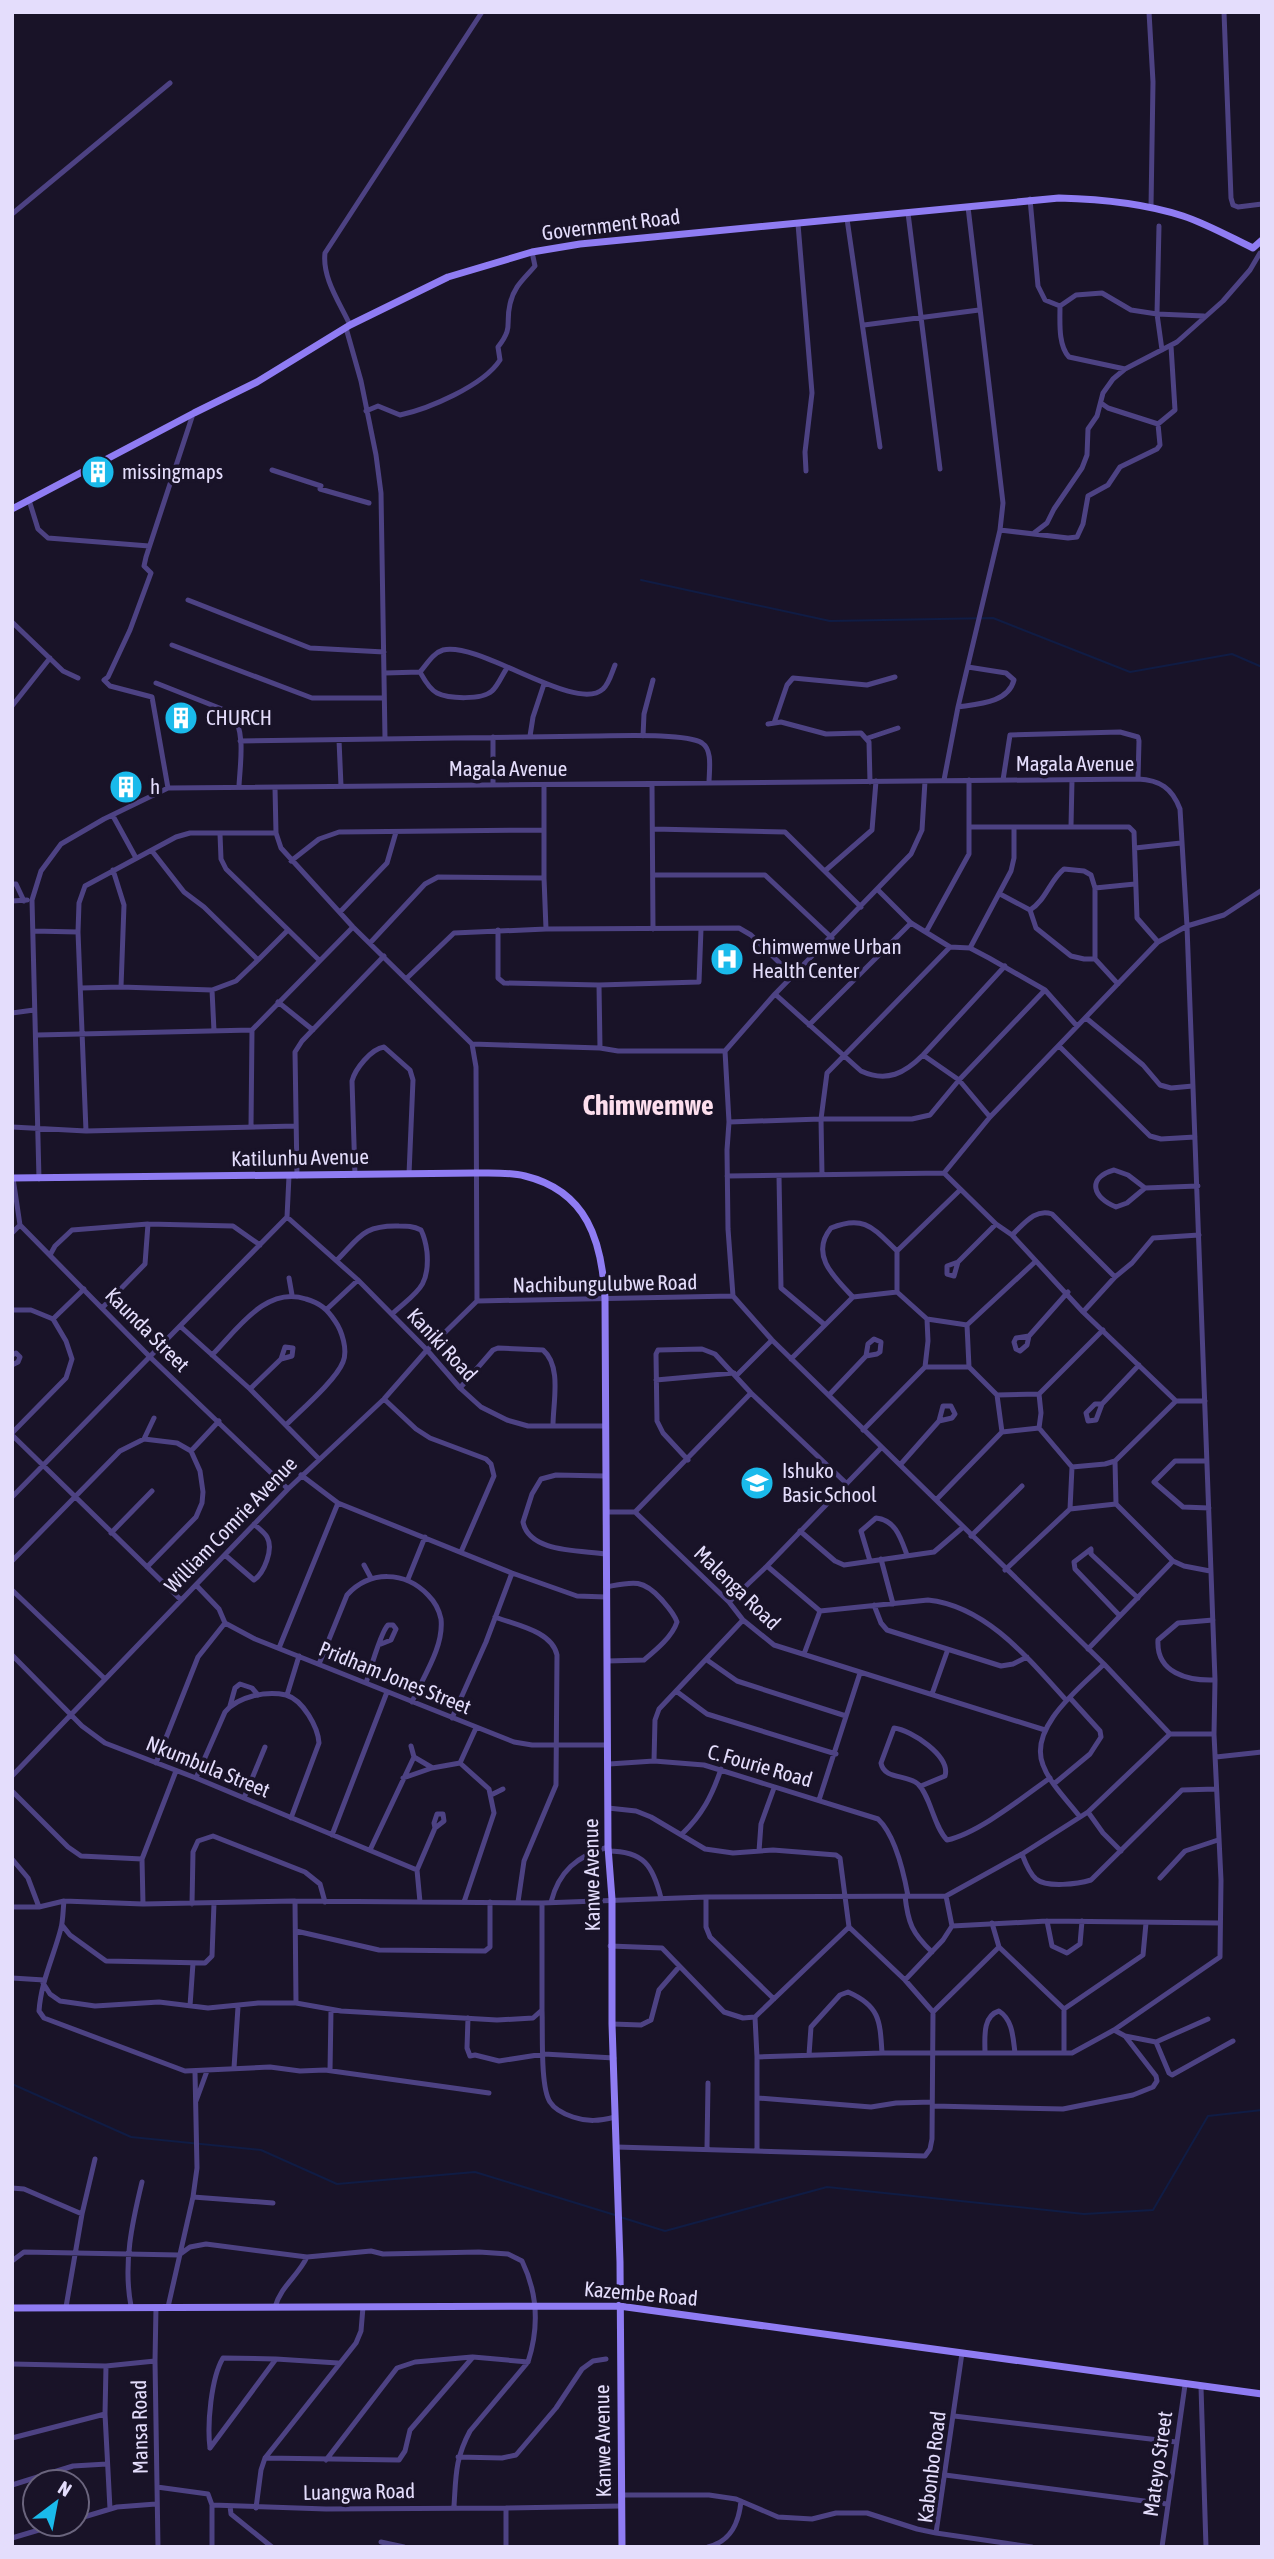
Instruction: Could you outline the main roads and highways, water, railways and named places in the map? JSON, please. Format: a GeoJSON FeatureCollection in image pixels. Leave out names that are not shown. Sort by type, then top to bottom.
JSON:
{"type":"FeatureCollection","features":[{"type":"Feature","properties":{"kind":"main road","name":"Government Road"},"geometry":{"type":"LineString","coordinates":[[12,509],[194,412],[257,382],[348,326],[448,277],[532,252],[580,244],[1030,200],[1091,199],[1151,207],[1197,222],[1258,252]]}},
{"type":"Feature","properties":{"kind":"main road"},"geometry":{"type":"LineString","coordinates":[[1258,252],[1262,240]]}},
{"type":"Feature","properties":{"kind":"main road","name":"Katilunhu Avenue"},"geometry":{"type":"LineString","coordinates":[[13,1178],[476,1173],[523,1175],[554,1186],[579,1207]]}},
{"type":"Feature","properties":{"kind":"main road","name":"Kanwe Avenue"},"geometry":{"type":"LineString","coordinates":[[579,1207],[601,1254],[605,1298],[608,1849],[622,2547]]}},
{"type":"Feature","properties":{"kind":"main road","name":"Kazembe Road"},"geometry":{"type":"LineString","coordinates":[[12,2308],[619,2306],[1262,2394]]}},
{"type":"Feature","properties":{"kind":"waterway"},"geometry":{"type":"LineString","coordinates":[[641,580],[830,621],[993,618],[1130,672],[1232,654],[1262,667]]}},
{"type":"Feature","properties":{"kind":"waterway"},"geometry":{"type":"LineString","coordinates":[[12,2084],[131,2137],[261,2150],[337,2184],[475,2172],[615,2215]]}},
{"type":"Feature","properties":{"kind":"waterway"},"geometry":{"type":"LineString","coordinates":[[620,2217],[665,2231],[827,2187],[1084,2214],[1153,2210],[1208,2116],[1262,2110]]}},
{"type":"Feature","properties":{"kind":"place","name":"missingmaps"},"geometry":{"type":"Point","coordinates":[98,472]}},
{"type":"Feature","properties":{"kind":"place","name":"CHURCH"},"geometry":{"type":"Point","coordinates":[181,718]}},
{"type":"Feature","properties":{"kind":"place","name":"h"},"geometry":{"type":"Point","coordinates":[126,787]}},
{"type":"Feature","properties":{"kind":"place","name":"Chimwemwe Urban Health Center"},"geometry":{"type":"Point","coordinates":[727,959]}},
{"type":"Feature","properties":{"kind":"place","name":"Ishuko Basic School"},"geometry":{"type":"Point","coordinates":[757,1483]}},
{"type":"Feature","properties":{"kind":"district","name":"Chimwemwe"},"geometry":{"type":"Point","coordinates":[648,1105]}}]}
